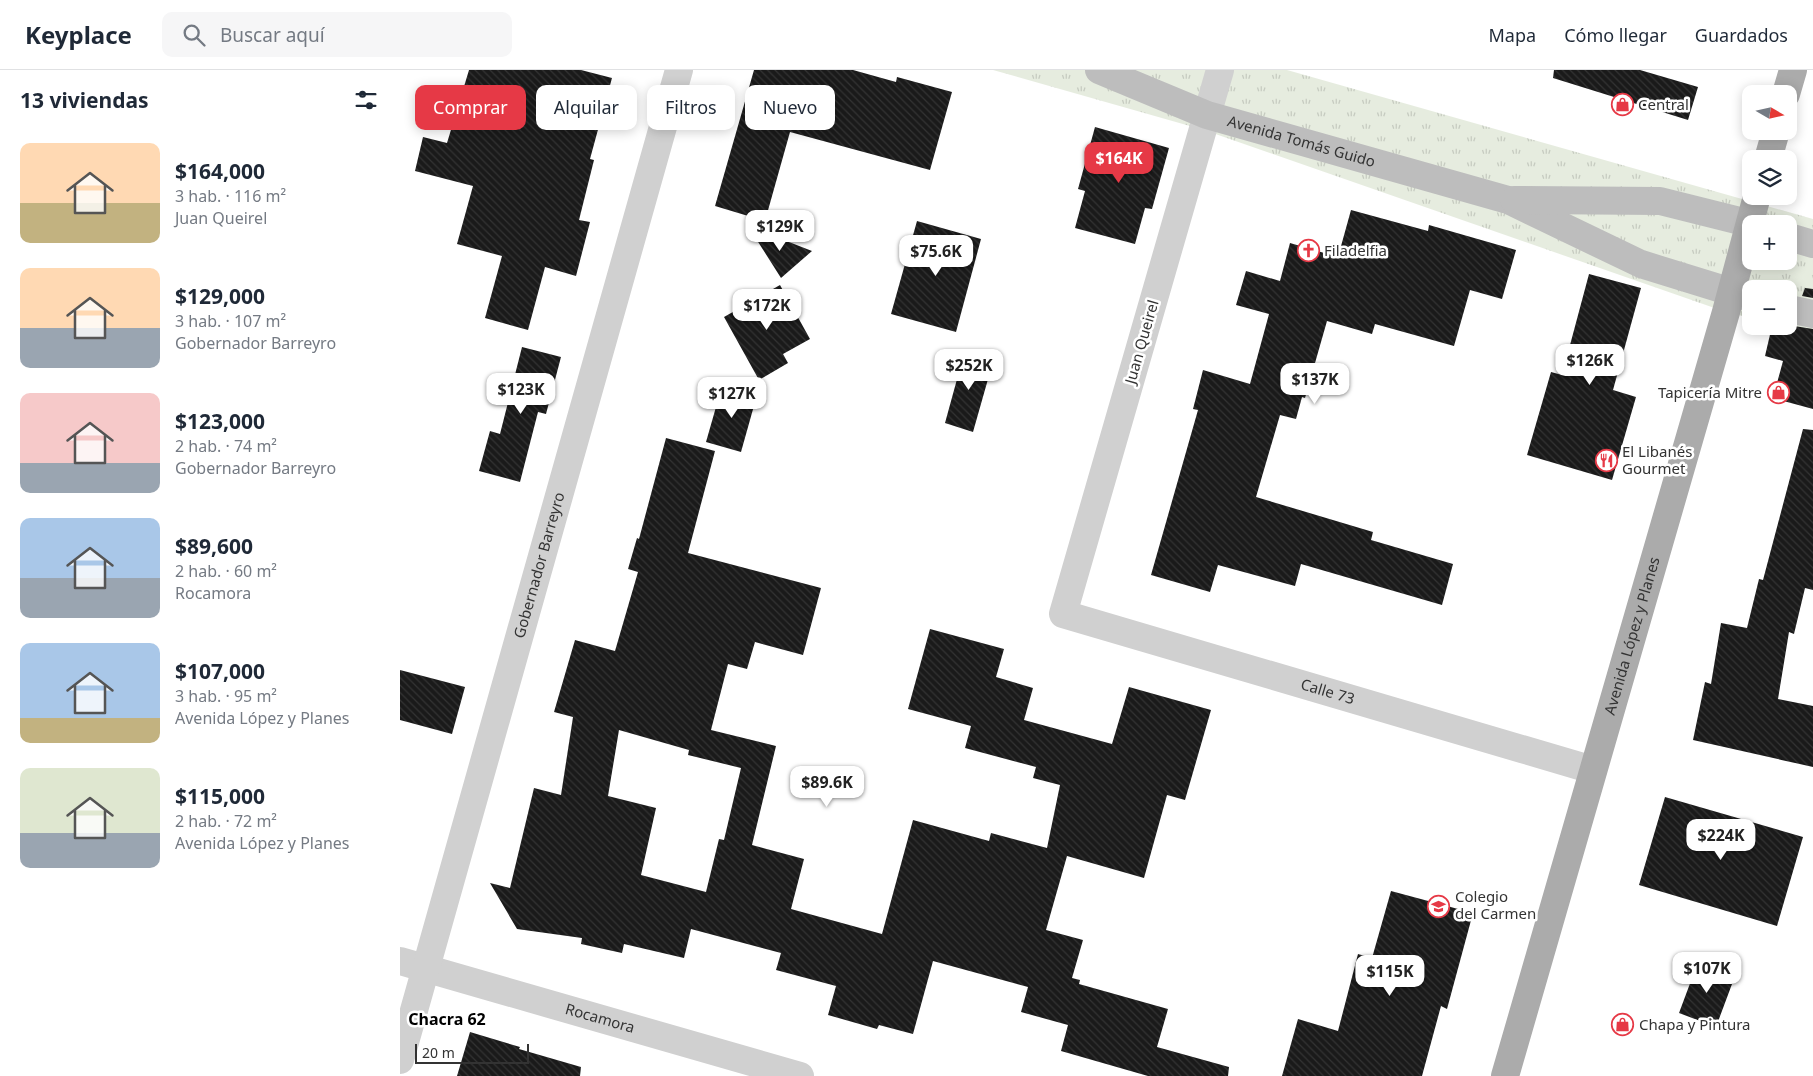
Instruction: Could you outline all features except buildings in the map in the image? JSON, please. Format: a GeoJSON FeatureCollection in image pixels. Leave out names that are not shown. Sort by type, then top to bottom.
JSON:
{"type":"FeatureCollection","features":[{"type":"Feature","properties":{"kind":"main road","name":"Avenida Tomás Guido"},"geometry":{"type":"LineString","coordinates":[[1098,70],[1207,115],[1508,200],[1641,264],[1741,295]]}},
{"type":"Feature","properties":{"kind":"main road"},"geometry":{"type":"LineString","coordinates":[[1789,85],[1793,70]]}},
{"type":"Feature","properties":{"kind":"main road","name":"Avenida Tomás Guido"},"geometry":{"type":"LineString","coordinates":[[1508,200],[1660,201],[1742,221]]}},
{"type":"Feature","properties":{"kind":"main road"},"geometry":{"type":"LineString","coordinates":[[1797,239],[1813,244]]}},
{"type":"Feature","properties":{"kind":"main road","name":"Avenida López y Planes"},"geometry":{"type":"LineString","coordinates":[[1505,1076],[1593,770],[1741,295],[1744,270]]}},
{"type":"Feature","properties":{"kind":"main road"},"geometry":{"type":"LineString","coordinates":[[1797,310],[1813,314]]}},
{"type":"Feature","properties":{"kind":"street","name":"Gobernador Barreyro"},"geometry":{"type":"LineString","coordinates":[[400,1060],[679,70]]}},
{"type":"Feature","properties":{"kind":"street","name":"Juan Queirel"},"geometry":{"type":"LineString","coordinates":[[1063,614],[1220,70]]}},
{"type":"Feature","properties":{"kind":"street","name":"Calle 73"},"geometry":{"type":"LineString","coordinates":[[1063,614],[1593,770]]}},
{"type":"Feature","properties":{"kind":"street","name":"Rocamora"},"geometry":{"type":"LineString","coordinates":[[400,961],[800,1076]]}},
{"type":"Feature","properties":{"kind":"green space"},"geometry":{"type":"Polygon","coordinates":[[[993,70],[1287,70],[1742,199],[1742,205],[1764,205],[1813,219],[1813,333],[1797,329],[1797,280],[1742,280],[1742,316],[1726,312],[1204,130],[993,70]]]}},
{"type":"Feature","properties":{"kind":"place","name":"Central"},"geometry":{"type":"Point","coordinates":[1622,105]}},
{"type":"Feature","properties":{"kind":"place","name":"Filadelfia"},"geometry":{"type":"Point","coordinates":[1308,251]}},
{"type":"Feature","properties":{"kind":"place","name":"Tapicería Mitre"},"geometry":{"type":"Point","coordinates":[1778,393]}},
{"type":"Feature","properties":{"kind":"place","name":"El Libanés Gourmet"},"geometry":{"type":"Point","coordinates":[1606,461]}},
{"type":"Feature","properties":{"kind":"place","name":"Colegio del Carmen"},"geometry":{"type":"Point","coordinates":[1439,906]}},
{"type":"Feature","properties":{"kind":"place","name":"Chapa y Pintura"},"geometry":{"type":"Point","coordinates":[1623,1025]}},
{"type":"Feature","properties":{"kind":"district","name":"Chacra 62"},"geometry":{"type":"Point","coordinates":[447,1019]}}]}
